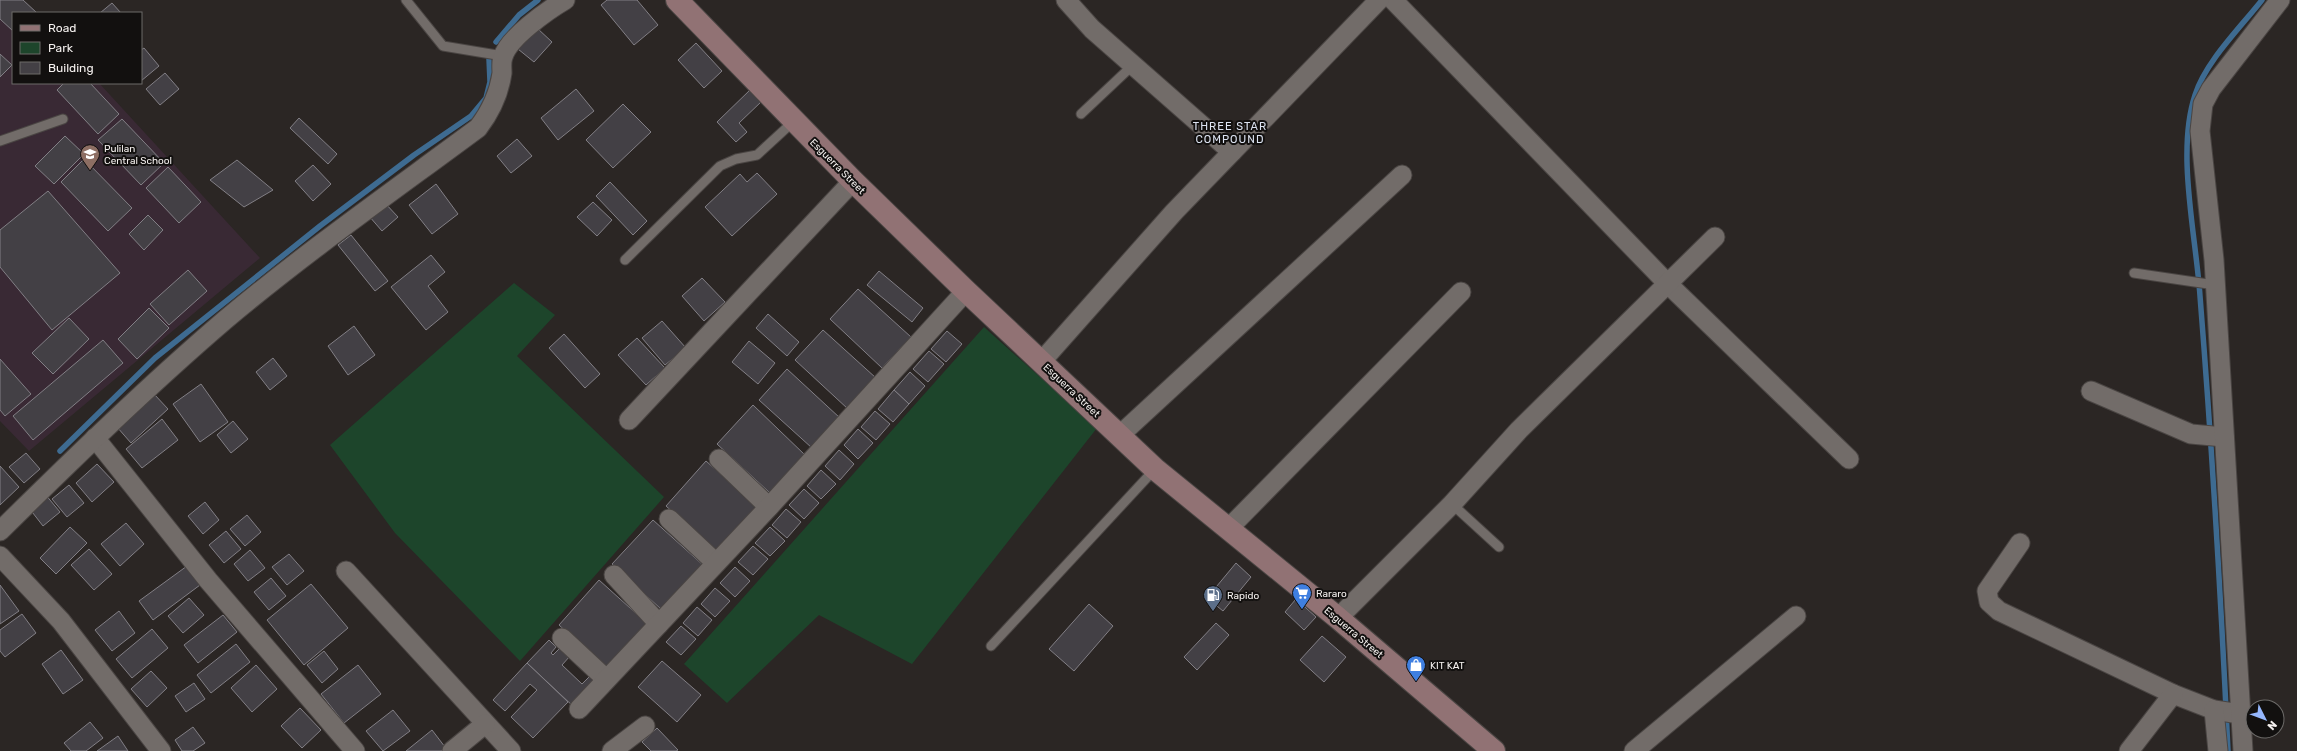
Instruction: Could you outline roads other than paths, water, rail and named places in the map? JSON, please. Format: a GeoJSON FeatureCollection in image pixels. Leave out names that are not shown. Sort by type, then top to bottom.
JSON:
{"type":"FeatureCollection","features":[{"type":"Feature","properties":{"kind":"main road","name":"Esguerra Street"},"geometry":{"type":"LineString","coordinates":[[677,0],[794,121],[966,291],[1155,468],[1338,618],[1494,751]]}},
{"type":"Feature","properties":{"kind":"street"},"geometry":{"type":"LineString","coordinates":[[0,531],[95,438],[225,320],[312,252],[478,128],[492,110],[502,74],[503,56],[515,40],[542,14],[565,0]]}},
{"type":"Feature","properties":{"kind":"street"},"geometry":{"type":"LineString","coordinates":[[1066,0],[1092,29],[1232,152]]}},
{"type":"Feature","properties":{"kind":"street"},"geometry":{"type":"LineString","coordinates":[[1041,362],[1174,212],[1379,0]]}},
{"type":"Feature","properties":{"kind":"street"},"geometry":{"type":"LineString","coordinates":[[1393,0],[1668,284],[1849,459]]}},
{"type":"Feature","properties":{"kind":"street"},"geometry":{"type":"LineString","coordinates":[[2243,751],[2215,437],[2210,284],[2200,131],[2203,104],[2211,89],[2280,0]]}},
{"type":"Feature","properties":{"kind":"street"},"geometry":{"type":"LineString","coordinates":[[1120,435],[1402,175]]}},
{"type":"Feature","properties":{"kind":"street"},"geometry":{"type":"LineString","coordinates":[[629,420],[854,181]]}},
{"type":"Feature","properties":{"kind":"street"},"geometry":{"type":"LineString","coordinates":[[1338,618],[1452,504],[1519,430],[1715,238]]}},
{"type":"Feature","properties":{"kind":"street"},"geometry":{"type":"LineString","coordinates":[[579,709],[768,507],[966,291]]}},
{"type":"Feature","properties":{"kind":"street"},"geometry":{"type":"LineString","coordinates":[[1228,529],[1461,292]]}},
{"type":"Feature","properties":{"kind":"street"},"geometry":{"type":"LineString","coordinates":[[2091,391],[2191,434],[2215,437]]}},
{"type":"Feature","properties":{"kind":"street"},"geometry":{"type":"LineString","coordinates":[[95,438],[208,580],[355,751]]}},
{"type":"Feature","properties":{"kind":"street"},"geometry":{"type":"LineString","coordinates":[[719,459],[768,507]]}},
{"type":"Feature","properties":{"kind":"street"},"geometry":{"type":"LineString","coordinates":[[668,519],[716,563]]}},
{"type":"Feature","properties":{"kind":"street"},"geometry":{"type":"LineString","coordinates":[[2020,543],[1987,591],[1989,602],[2000,611],[2173,694],[2214,710],[2240,714]]}},
{"type":"Feature","properties":{"kind":"street"},"geometry":{"type":"LineString","coordinates":[[0,556],[61,621],[161,751]]}},
{"type":"Feature","properties":{"kind":"street"},"geometry":{"type":"LineString","coordinates":[[346,571],[511,751]]}},
{"type":"Feature","properties":{"kind":"street"},"geometry":{"type":"LineString","coordinates":[[614,575],[659,624]]}},
{"type":"Feature","properties":{"kind":"street"},"geometry":{"type":"LineString","coordinates":[[1634,751],[1796,616]]}},
{"type":"Feature","properties":{"kind":"street"},"geometry":{"type":"LineString","coordinates":[[562,638],[606,679]]}},
{"type":"Feature","properties":{"kind":"street"},"geometry":{"type":"LineString","coordinates":[[2129,751],[2173,694]]}},
{"type":"Feature","properties":{"kind":"street"},"geometry":{"type":"LineString","coordinates":[[2214,710],[2218,751]]}},
{"type":"Feature","properties":{"kind":"street"},"geometry":{"type":"LineString","coordinates":[[452,751],[485,724]]}},
{"type":"Feature","properties":{"kind":"street"},"geometry":{"type":"LineString","coordinates":[[612,751],[645,726]]}},
{"type":"Feature","properties":{"kind":"lane"},"geometry":{"type":"LineString","coordinates":[[406,0],[443,46],[503,56]]}},
{"type":"Feature","properties":{"kind":"lane"},"geometry":{"type":"LineString","coordinates":[[1081,114],[1133,64]]}},
{"type":"Feature","properties":{"kind":"lane"},"geometry":{"type":"LineString","coordinates":[[0,141],[63,120]]}},
{"type":"Feature","properties":{"kind":"lane"},"geometry":{"type":"LineString","coordinates":[[625,260],[720,166],[736,159],[757,155],[794,121]]}},
{"type":"Feature","properties":{"kind":"lane"},"geometry":{"type":"LineString","coordinates":[[2134,273],[2210,284]]}},
{"type":"Feature","properties":{"kind":"lane"},"geometry":{"type":"LineString","coordinates":[[990,646],[1155,468]]}},
{"type":"Feature","properties":{"kind":"lane"},"geometry":{"type":"LineString","coordinates":[[1452,504],[1499,547]]}},
{"type":"Feature","properties":{"kind":"waterway"},"geometry":{"type":"LineString","coordinates":[[496,42],[519,15],[538,0]]}},
{"type":"Feature","properties":{"kind":"waterway"},"geometry":{"type":"LineString","coordinates":[[2228,751],[2212,466],[2198,272],[2189,194],[2187,142],[2190,118],[2195,95],[2200,82],[2215,57],[2262,0]]}},
{"type":"Feature","properties":{"kind":"waterway"},"geometry":{"type":"LineString","coordinates":[[60,451],[155,358],[320,226],[414,155],[471,116],[486,98],[490,82],[489,59]]}},
{"type":"Feature","properties":{"kind":"place","name":"Pulilan Central School"},"geometry":{"type":"Point","coordinates":[90,171]}},
{"type":"Feature","properties":{"kind":"place","name":"Rararo"},"geometry":{"type":"Point","coordinates":[1302,610]}},
{"type":"Feature","properties":{"kind":"place","name":"Rapido"},"geometry":{"type":"Point","coordinates":[1213,612]}},
{"type":"Feature","properties":{"kind":"place","name":"KIT KAT"},"geometry":{"type":"Point","coordinates":[1416,682]}},
{"type":"Feature","properties":{"kind":"district","name":"THREE STAR COMPOUND"},"geometry":{"type":"Point","coordinates":[1230,132]}}]}
